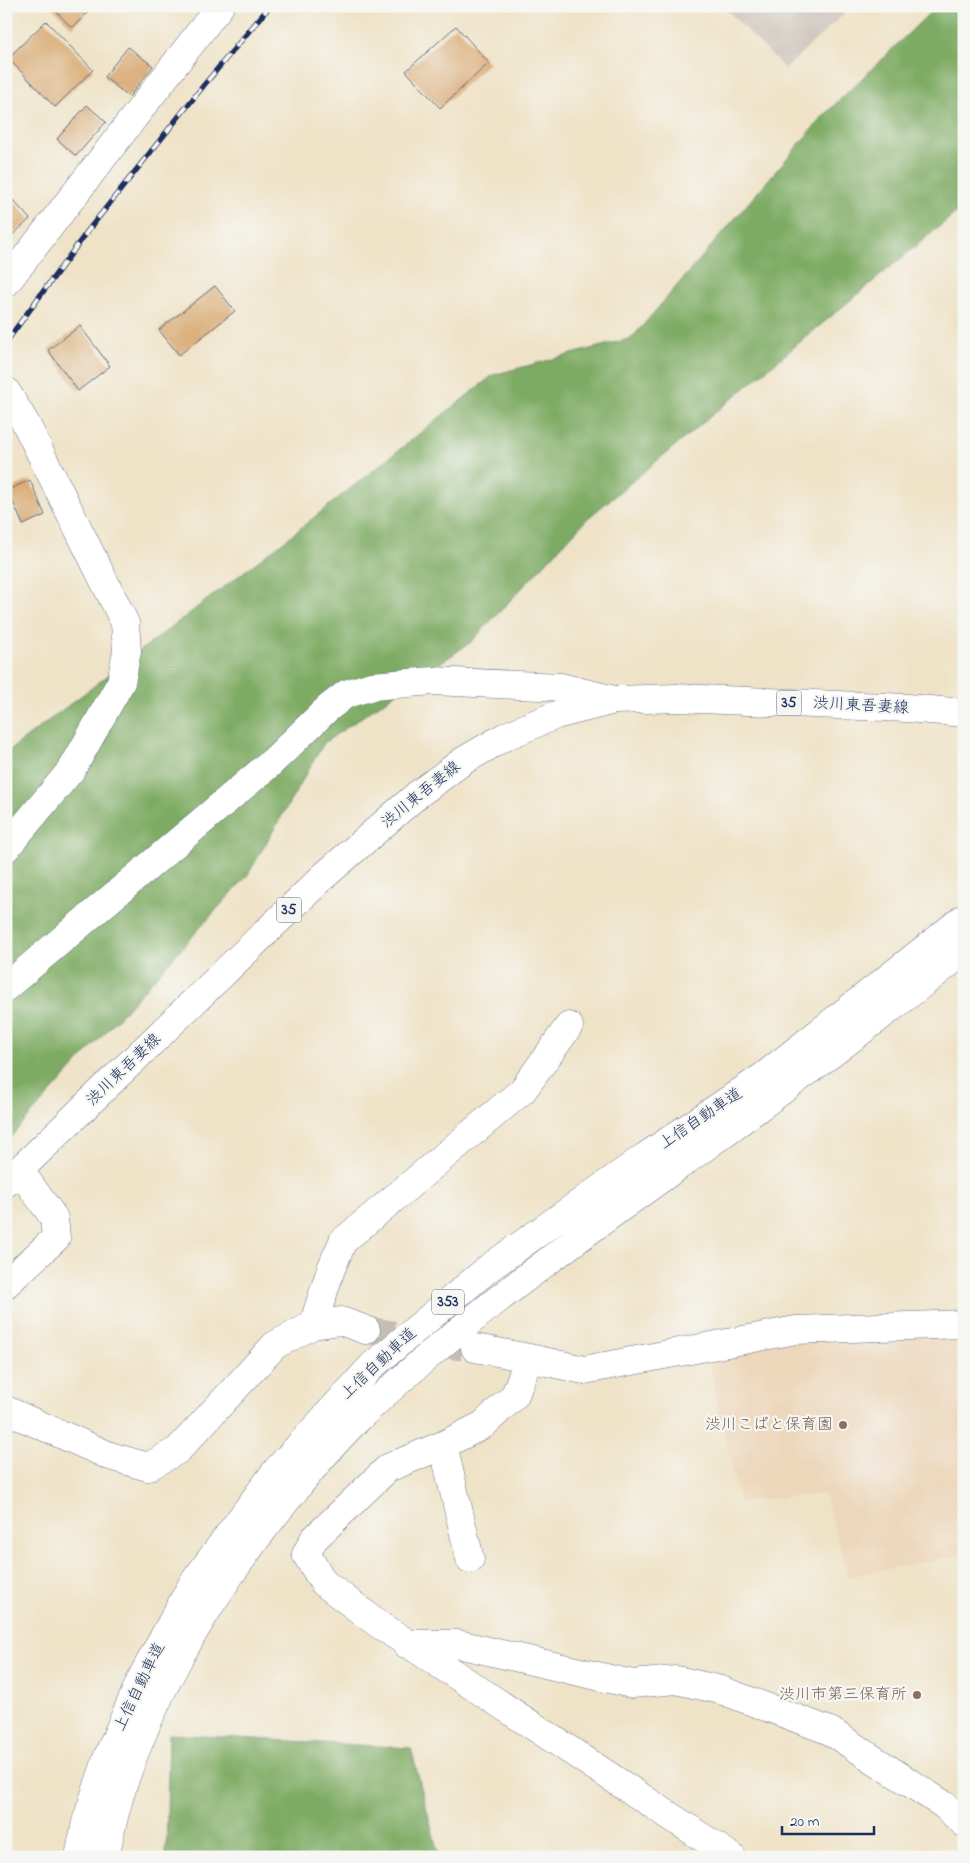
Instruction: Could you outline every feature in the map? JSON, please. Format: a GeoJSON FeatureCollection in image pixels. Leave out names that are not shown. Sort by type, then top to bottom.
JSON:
{"type":"FeatureCollection","features":[{"type":"Feature","properties":{"kind":"main road"},"geometry":{"type":"LineString","coordinates":[[6,283],[220,6]]}},
{"type":"Feature","properties":{"kind":"main road"},"geometry":{"type":"LineString","coordinates":[[6,392],[26,424],[126,623],[127,651],[121,682],[72,769],[6,848]]}},
{"type":"Feature","properties":{"kind":"main road"},"geometry":{"type":"LineString","coordinates":[[6,987],[272,762],[327,708],[346,694],[372,686],[433,681],[561,688],[615,700]]}},
{"type":"Feature","properties":{"kind":"main road","name":"渋川東吾妻線"},"geometry":{"type":"LineString","coordinates":[[13,1177],[325,875],[417,795],[463,761],[506,736],[556,715],[615,700],[677,698],[907,708],[964,713]]}},
{"type":"Feature","properties":{"kind":"main road","name":"上信自動車道"},"geometry":{"type":"LineString","coordinates":[[105,1857],[99,1825],[108,1756],[141,1679],[193,1583],[275,1472],[373,1365],[490,1267],[646,1156],[764,1076],[964,918]]}},
{"type":"Feature","properties":{"kind":"main road","name":"上信自動車道"},"geometry":{"type":"LineString","coordinates":[[80,1857],[123,1784],[141,1736],[164,1685],[222,1584],[260,1530],[357,1420],[417,1366],[500,1297],[581,1235],[812,1069],[964,951]]}},
{"type":"Feature","properties":{"kind":"main road"},"geometry":{"type":"LineString","coordinates":[[313,1325],[331,1269],[343,1241],[522,1090],[569,1026]]}},
{"type":"Feature","properties":{"kind":"main road"},"geometry":{"type":"LineString","coordinates":[[6,1284],[56,1238],[54,1218],[13,1177]]}},
{"type":"Feature","properties":{"kind":"main road"},"geometry":{"type":"LineString","coordinates":[[6,1410],[110,1456],[148,1467],[178,1450],[275,1345],[313,1325],[342,1321],[366,1330]]}},
{"type":"Feature","properties":{"kind":"main road"},"geometry":{"type":"LineString","coordinates":[[474,1348],[584,1370],[796,1330],[964,1324]]}},
{"type":"Feature","properties":{"kind":"main road"},"geometry":{"type":"LineString","coordinates":[[528,1358],[514,1395],[483,1425],[443,1445],[388,1468],[314,1539],[306,1554],[324,1583],[406,1644],[732,1857]]}},
{"type":"Feature","properties":{"kind":"main road"},"geometry":{"type":"LineString","coordinates":[[443,1445],[470,1559]]}},
{"type":"Feature","properties":{"kind":"main road"},"geometry":{"type":"LineString","coordinates":[[406,1644],[458,1644],[632,1684],[676,1680],[721,1690],[830,1731],[944,1805],[964,1822]]}},
{"type":"Feature","properties":{"kind":"shaded area"},"geometry":{"type":"Polygon","coordinates":[[[723,6],[852,6],[785,69],[723,6]]]}},
{"type":"Feature","properties":{"kind":"shaded area","name":"渋川こばと保育園"},"geometry":{"type":"Polygon","coordinates":[[[964,1329],[964,1554],[848,1577],[824,1494],[739,1502],[708,1356],[798,1337],[964,1329]]]}},
{"type":"Feature","properties":{"kind":"green space"},"geometry":{"type":"Polygon","coordinates":[[[937,6],[964,6],[964,206],[588,518],[471,642],[324,743],[247,876],[6,1142],[6,753],[287,539],[493,375],[632,338],[826,113],[937,6]]]}},
{"type":"Feature","properties":{"kind":"green space"},"geometry":{"type":"Polygon","coordinates":[[[169,1734],[411,1748],[439,1857],[166,1857],[169,1734]]]}},
{"type":"Feature","properties":{"kind":"building"},"geometry":{"type":"Polygon","coordinates":[[[51,6],[94,6],[72,28],[51,6]]]}},
{"type":"Feature","properties":{"kind":"building"},"geometry":{"type":"Polygon","coordinates":[[[46,21],[93,70],[55,107],[8,58],[46,21]]]}},
{"type":"Feature","properties":{"kind":"building"},"geometry":{"type":"Polygon","coordinates":[[[456,26],[489,63],[440,108],[406,71],[456,26]]]}},
{"type":"Feature","properties":{"kind":"building"},"geometry":{"type":"Polygon","coordinates":[[[128,47],[153,66],[129,97],[104,77],[128,47]]]}},
{"type":"Feature","properties":{"kind":"building"},"geometry":{"type":"Polygon","coordinates":[[[87,105],[106,122],[76,156],[57,139],[87,105]]]}},
{"type":"Feature","properties":{"kind":"building"},"geometry":{"type":"Polygon","coordinates":[[[13,200],[30,219],[6,241],[6,207],[13,200]]]}},
{"type":"Feature","properties":{"kind":"building"},"geometry":{"type":"Polygon","coordinates":[[[215,286],[235,311],[179,355],[159,330],[215,286]]]}},
{"type":"Feature","properties":{"kind":"building"},"geometry":{"type":"Polygon","coordinates":[[[80,326],[110,366],[78,391],[48,350],[80,326]]]}},
{"type":"Feature","properties":{"kind":"building"},"geometry":{"type":"Polygon","coordinates":[[[30,480],[45,515],[23,525],[8,490],[30,480]]]}},
{"type":"Feature","properties":{"kind":"tunnel"},"geometry":{"type":"LineString","coordinates":[[366,1330],[463,1347]]}},
{"type":"Feature","properties":{"kind":"railway"},"geometry":{"type":"LineString","coordinates":[[6,342],[90,228],[204,85],[270,6]]}},
{"type":"Feature","properties":{"kind":"place","name":"渋川こばと保育園"},"geometry":{"type":"Point","coordinates":[843,1425]}},
{"type":"Feature","properties":{"kind":"place","name":"渋川市第三保育所"},"geometry":{"type":"Point","coordinates":[917,1695]}}]}
